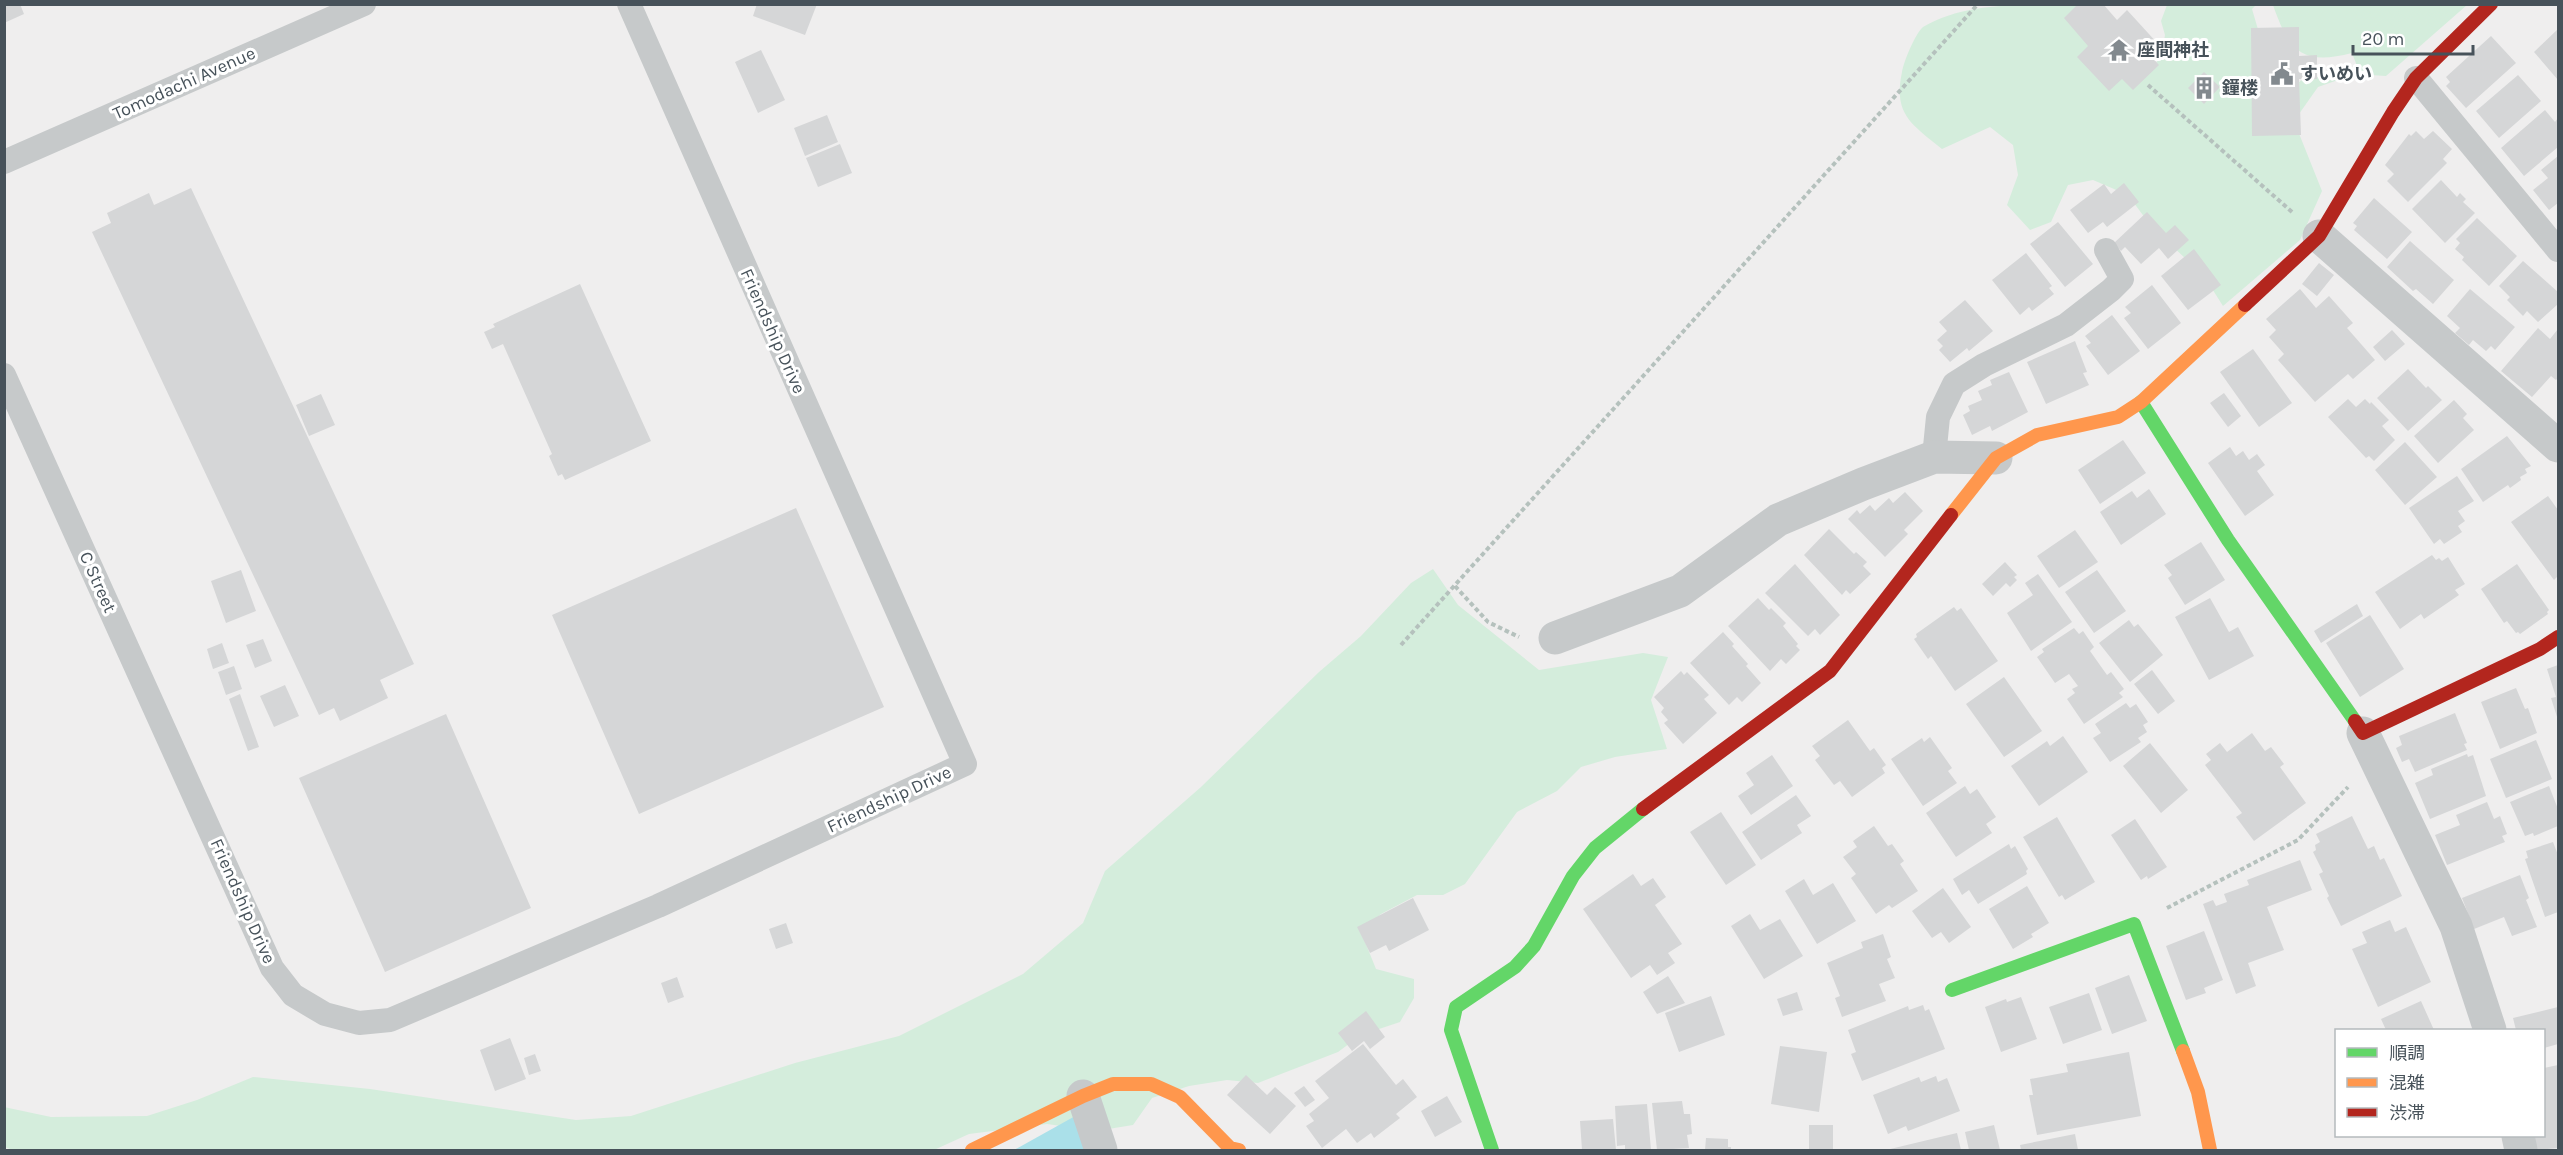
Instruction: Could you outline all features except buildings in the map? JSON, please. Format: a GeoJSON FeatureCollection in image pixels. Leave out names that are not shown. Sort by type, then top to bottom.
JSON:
{"type":"FeatureCollection","features":[{"type":"Feature","properties":{"kind":"street"},"geometry":{"type":"LineString","coordinates":[[1492,1150],[1450,1030],[1456,1007],[1515,967],[1533,946],[1573,876],[1595,848],[1620,826],[1830,671],[1996,458],[2037,435],[2118,417],[2141,402],[2319,236],[2415,78],[2491,4]]}},
{"type":"Feature","properties":{"kind":"street"},"geometry":{"type":"LineString","coordinates":[[2319,236],[2559,446]]}},
{"type":"Feature","properties":{"kind":"street"},"geometry":{"type":"LineString","coordinates":[[2141,402],[2235,550],[2370,745],[2456,926],[2490,1029]]}},
{"type":"Feature","properties":{"kind":"street"},"geometry":{"type":"LineString","coordinates":[[1555,638],[1680,591],[1778,520],[1934,457],[1996,458]]}},
{"type":"Feature","properties":{"kind":"street"},"geometry":{"type":"LineString","coordinates":[[2370,745],[2540,650],[2559,637]]}},
{"type":"Feature","properties":{"kind":"street"},"geometry":{"type":"LineString","coordinates":[[1952,990],[2134,924],[2198,1092],[2210,1150]]}},
{"type":"Feature","properties":{"kind":"street"},"geometry":{"type":"LineString","coordinates":[[972,1150],[1083,1096],[1113,1084],[1151,1084],[1180,1097],[1230,1148],[1239,1150]]}},
{"type":"Feature","properties":{"kind":"street"},"geometry":{"type":"LineString","coordinates":[[1083,1096],[1101,1150]]}},
{"type":"Feature","properties":{"kind":"lane","name":"Tomodachi Avenue"},"geometry":{"type":"LineString","coordinates":[[4,162],[364,4]]}},
{"type":"Feature","properties":{"kind":"lane","name":"Friendship Drive"},"geometry":{"type":"LineString","coordinates":[[192,789],[272,968],[293,995],[326,1014],[359,1023],[390,1020],[658,906],[965,764],[629,4]]}},
{"type":"Feature","properties":{"kind":"lane"},"geometry":{"type":"LineString","coordinates":[[2415,78],[2559,250]]}},
{"type":"Feature","properties":{"kind":"lane"},"geometry":{"type":"LineString","coordinates":[[1934,457],[1938,417],[1954,384],[1984,365],[2066,325],[2111,290],[2121,279],[2106,250]]}},
{"type":"Feature","properties":{"kind":"lane","name":"C Street"},"geometry":{"type":"LineString","coordinates":[[4,375],[192,789]]}},
{"type":"Feature","properties":{"kind":"path"},"geometry":{"type":"LineString","coordinates":[[1401,645],[1978,4]]}},
{"type":"Feature","properties":{"kind":"path"},"geometry":{"type":"LineString","coordinates":[[2148,85],[2319,236]]}},
{"type":"Feature","properties":{"kind":"path"},"geometry":{"type":"LineString","coordinates":[[1455,586],[1488,622],[1508,633],[1527,640],[1555,638]]}},
{"type":"Feature","properties":{"kind":"path"},"geometry":{"type":"LineString","coordinates":[[2134,924],[2209,888],[2298,840],[2370,745]]}},
{"type":"Feature","properties":{"kind":"green space"},"geometry":{"type":"Polygon","coordinates":[[[2257,4],[2252,9],[2262,43],[2296,85],[2305,77],[2332,75],[2357,66],[2352,53],[2321,57],[2309,56],[2300,51],[2285,34],[2273,5],[2467,5],[2386,76],[2355,74],[2318,87],[2294,121],[2322,191],[2300,240],[2223,306],[2204,276],[2151,226],[2128,195],[2093,180],[2068,185],[2051,222],[2030,230],[2007,205],[2018,175],[2013,145],[1990,127],[1942,149],[1907,117],[1900,99],[1902,72],[1917,35],[1923,27],[1960,12],[2000,6],[2083,5],[2154,66],[2161,56],[2165,35],[2161,21],[2167,5],[2257,4]]]}},
{"type":"Feature","properties":{"kind":"green space"},"geometry":{"type":"Polygon","coordinates":[[[1433,569],[1458,605],[1539,670],[1643,653],[1668,657],[1651,700],[1667,749],[1615,757],[1581,767],[1557,791],[1517,812],[1465,884],[1443,895],[1417,895],[1381,914],[1361,932],[1376,969],[1414,979],[1414,998],[1400,1022],[1361,1035],[1338,1052],[1258,1083],[1227,1080],[1189,1086],[1152,1098],[1133,1125],[1096,1131],[1047,1124],[969,1134],[934,1150],[12,1150],[5,1147],[4,1107],[51,1117],[147,1116],[197,1100],[253,1077],[370,1089],[576,1120],[631,1116],[795,1063],[899,1036],[1023,974],[1083,923],[1105,871],[1201,787],[1319,672],[1361,636],[1411,583],[1433,569]]]}},
{"type":"Feature","properties":{"kind":"water"},"geometry":{"type":"Polygon","coordinates":[[[1077,1115],[1087,1150],[1014,1150],[1077,1115]]]}},
{"type":"Feature","properties":{"kind":"traffic: fast"},"geometry":{"type":"LineString","coordinates":[[2141,402],[2228,540],[2355,721]]}},
{"type":"Feature","properties":{"kind":"traffic: fast"},"geometry":{"type":"LineString","coordinates":[[1492,1150],[1451,1030],[1456,1007],[1515,967],[1534,946],[1573,876],[1595,848],[1643,809]]}},
{"type":"Feature","properties":{"kind":"traffic: fast"},"geometry":{"type":"LineString","coordinates":[[1952,990],[2134,924],[2183,1051]]}},
{"type":"Feature","properties":{"kind":"traffic: slow"},"geometry":{"type":"LineString","coordinates":[[1951,515],[1996,458],[2037,435],[2118,417],[2141,402],[2245,305]]}},
{"type":"Feature","properties":{"kind":"traffic: slow"},"geometry":{"type":"LineString","coordinates":[[2183,1051],[2198,1092],[2210,1150]]}},
{"type":"Feature","properties":{"kind":"traffic: slow"},"geometry":{"type":"LineString","coordinates":[[972,1150],[1083,1096],[1113,1084],[1151,1084],[1180,1097],[1230,1148],[1239,1150]]}},
{"type":"Feature","properties":{"kind":"traffic: jam"},"geometry":{"type":"LineString","coordinates":[[2245,305],[2319,236],[2393,112],[2416,78],[2491,4]]}},
{"type":"Feature","properties":{"kind":"traffic: jam"},"geometry":{"type":"LineString","coordinates":[[1643,809],[1830,671],[1951,515]]}},
{"type":"Feature","properties":{"kind":"traffic: jam"},"geometry":{"type":"LineString","coordinates":[[2355,721],[2363,733],[2540,649],[2558,637]]}},
{"type":"Feature","properties":{"kind":"place","name":"座間神社"},"geometry":{"type":"Point","coordinates":[2119,50]}},
{"type":"Feature","properties":{"kind":"place","name":"すいめい"},"geometry":{"type":"Point","coordinates":[2282,74]}},
{"type":"Feature","properties":{"kind":"place","name":"鐘楼"},"geometry":{"type":"Point","coordinates":[2204,88]}}]}
